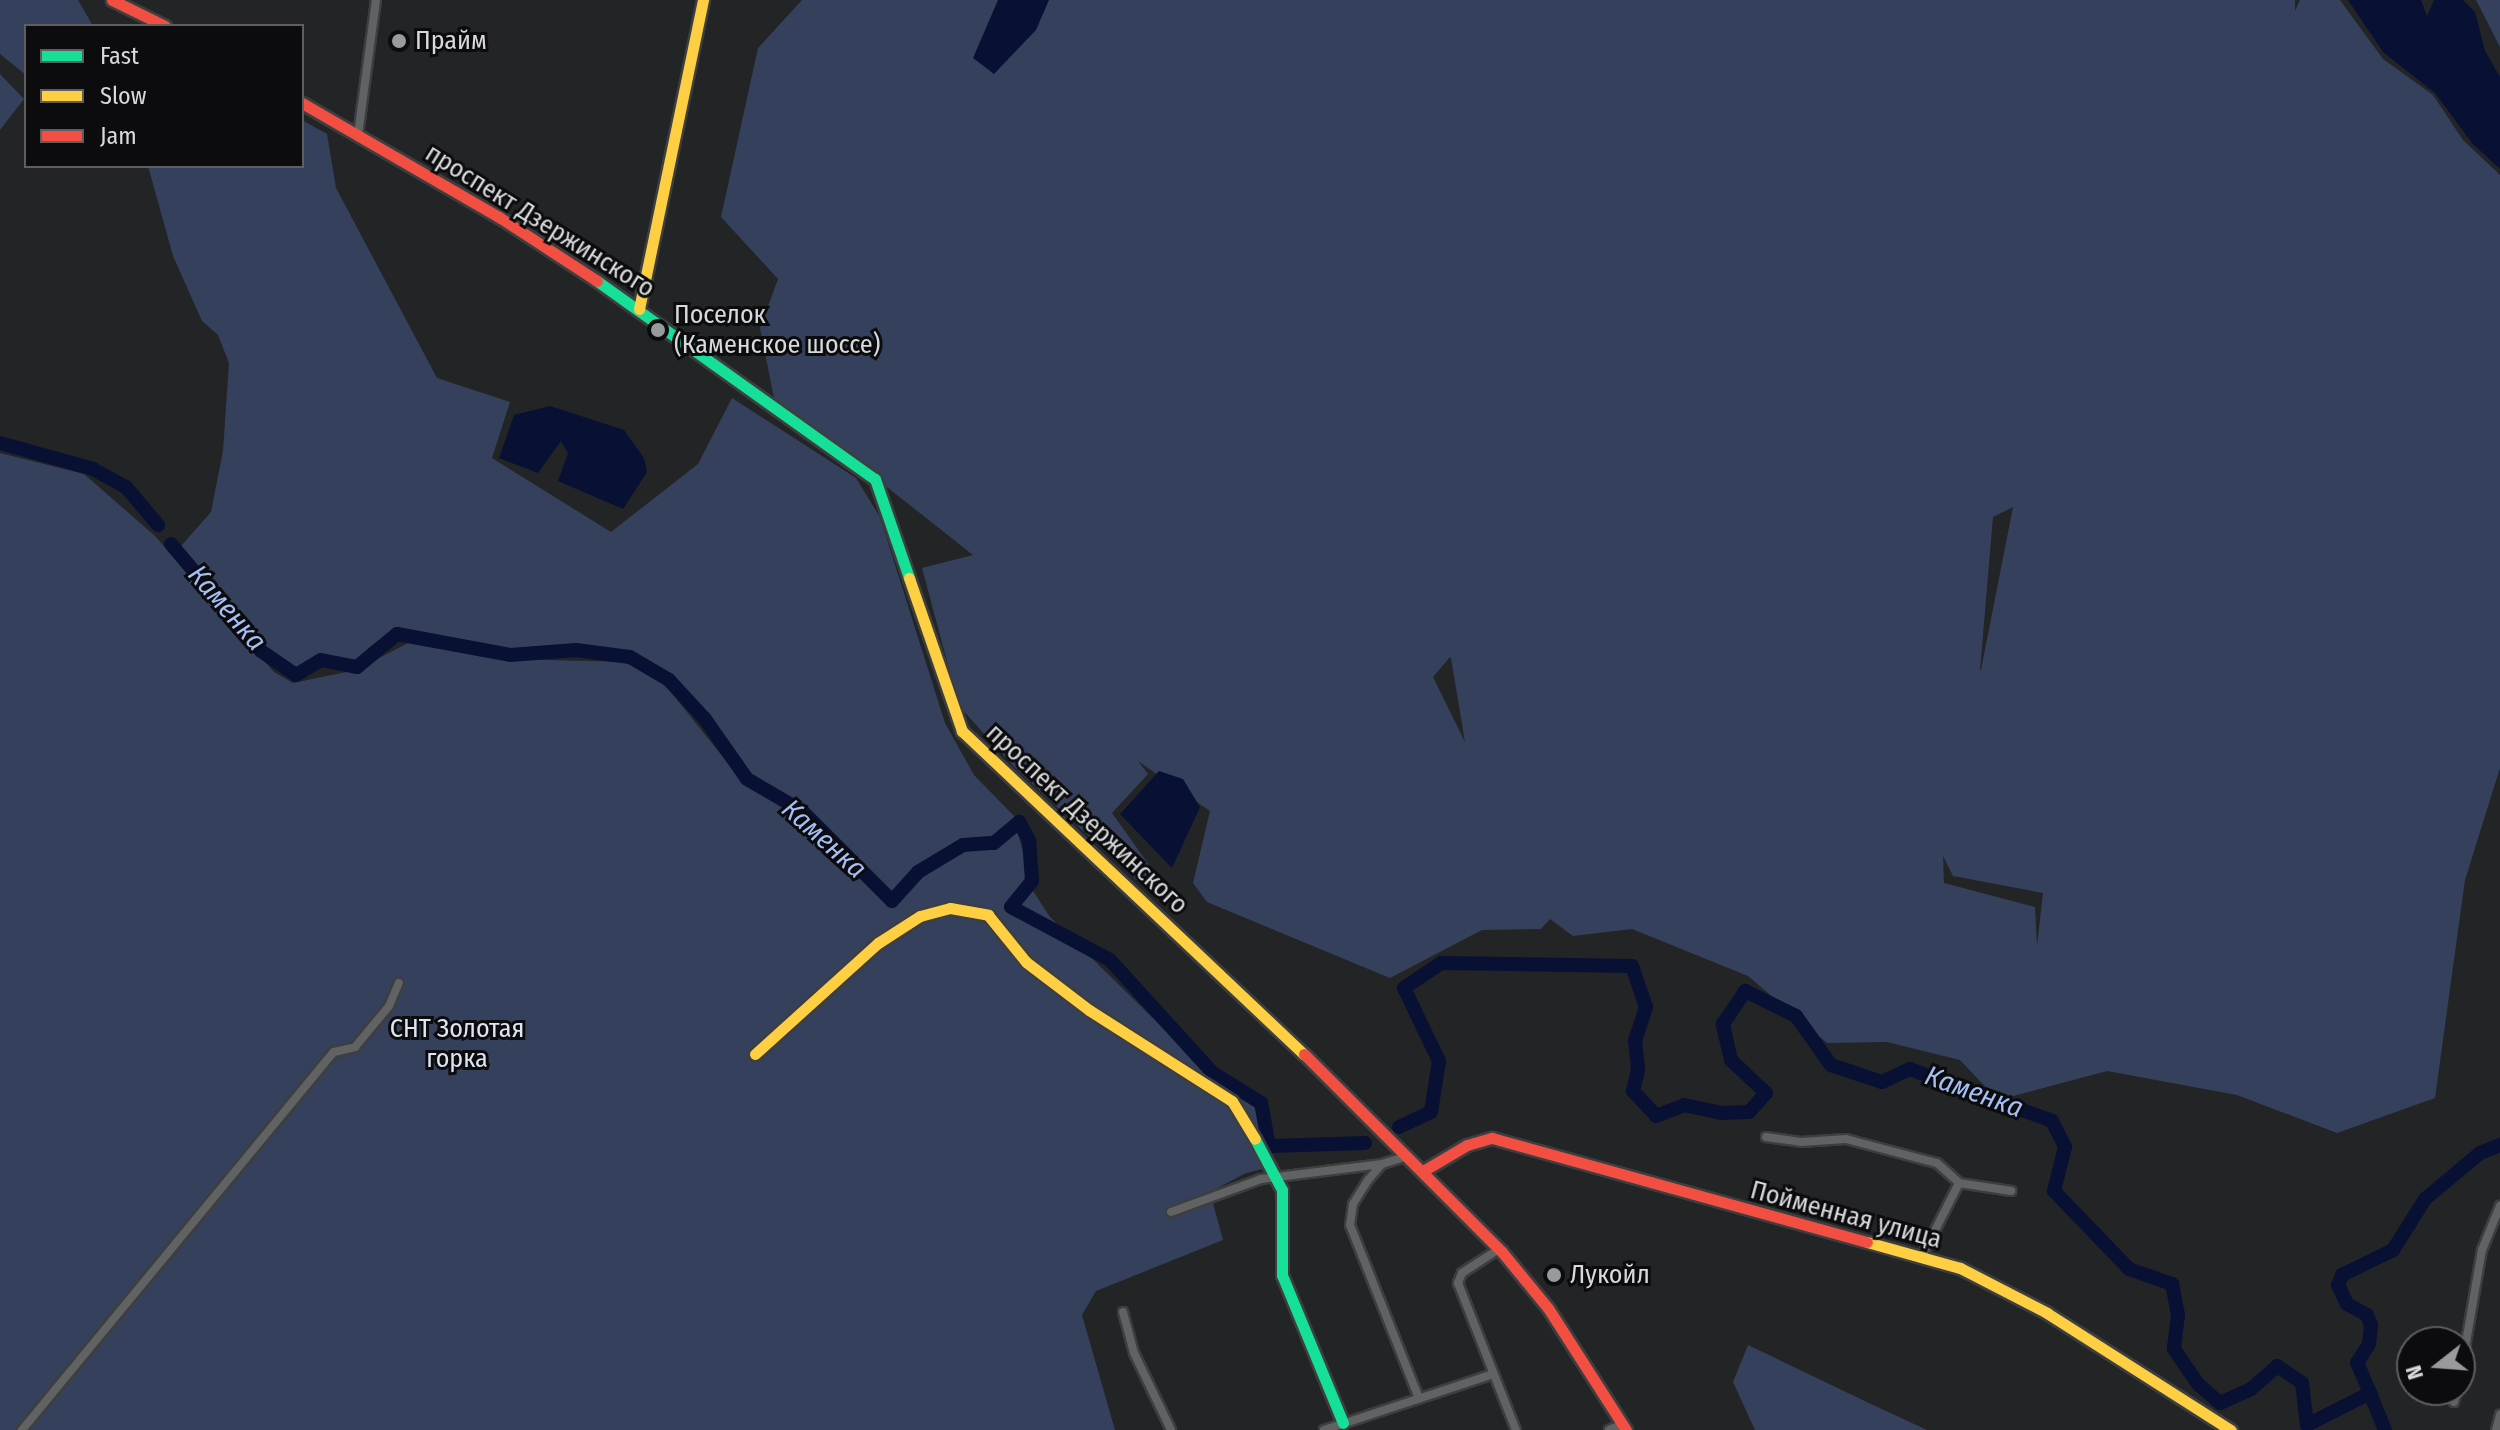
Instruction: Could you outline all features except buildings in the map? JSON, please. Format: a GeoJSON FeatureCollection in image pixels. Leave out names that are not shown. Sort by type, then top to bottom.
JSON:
{"type":"FeatureCollection","features":[{"type":"Feature","properties":{"kind":"street"},"geometry":{"type":"LineString","coordinates":[[112,0],[161,24]]}},
{"type":"Feature","properties":{"kind":"street"},"geometry":{"type":"LineString","coordinates":[[358,135],[376,0]]}},
{"type":"Feature","properties":{"kind":"street"},"geometry":{"type":"LineString","coordinates":[[639,309],[703,0]]}},
{"type":"Feature","properties":{"kind":"street","name":"проспект Дзержинского"},"geometry":{"type":"LineString","coordinates":[[304,104],[499,217],[639,309],[875,479],[962,731],[1408,1156],[1499,1249],[1582,1359],[1624,1427]]}},
{"type":"Feature","properties":{"kind":"street"},"geometry":{"type":"LineString","coordinates":[[755,1054],[878,943],[920,916],[950,908],[988,915],[1026,962],[1077,1001],[1232,1101],[1282,1190],[1282,1275],[1288,1299],[1343,1423]]}},
{"type":"Feature","properties":{"kind":"street"},"geometry":{"type":"LineString","coordinates":[[22,1430],[334,1052],[355,1047],[372,1027],[399,983]]}},
{"type":"Feature","properties":{"kind":"street"},"geometry":{"type":"LineString","coordinates":[[1766,1137],[1801,1142],[1846,1139],[1937,1163],[1959,1183],[2011,1191]]}},
{"type":"Feature","properties":{"kind":"street","name":"Пойменная улица"},"geometry":{"type":"LineString","coordinates":[[1423,1171],[1467,1145],[1492,1138],[1960,1268],[2047,1313],[2231,1430]]}},
{"type":"Feature","properties":{"kind":"street"},"geometry":{"type":"LineString","coordinates":[[1171,1212],[1261,1179],[1382,1164],[1408,1156]]}},
{"type":"Feature","properties":{"kind":"street"},"geometry":{"type":"LineString","coordinates":[[1382,1164],[1353,1204],[1352,1239],[1418,1396]]}},
{"type":"Feature","properties":{"kind":"street"},"geometry":{"type":"LineString","coordinates":[[1921,1258],[1959,1183]]}},
{"type":"Feature","properties":{"kind":"street"},"geometry":{"type":"LineString","coordinates":[[2469,1326],[2482,1250],[2500,1206]]}},
{"type":"Feature","properties":{"kind":"street"},"geometry":{"type":"LineString","coordinates":[[1499,1249],[1462,1273],[1458,1283],[1516,1430]]}},
{"type":"Feature","properties":{"kind":"street"},"geometry":{"type":"LineString","coordinates":[[1123,1312],[1134,1353],[1171,1430]]}},
{"type":"Feature","properties":{"kind":"street"},"geometry":{"type":"LineString","coordinates":[[1324,1430],[1418,1396],[1493,1374]]}},
{"type":"Feature","properties":{"kind":"street"},"geometry":{"type":"LineString","coordinates":[[2496,1430],[2500,1415]]}},
{"type":"Feature","properties":{"kind":"street"},"geometry":{"type":"LineString","coordinates":[[1609,1430],[1624,1427]]}},
{"type":"Feature","properties":{"kind":"green space"},"geometry":{"type":"Polygon","coordinates":[[[0,0],[78,0],[92,24],[24,24],[24,73],[0,54],[0,0]]]}},
{"type":"Feature","properties":{"kind":"green space"},"geometry":{"type":"Polygon","coordinates":[[[802,0],[2295,0],[2295,11],[2300,0],[2340,0],[2383,59],[2433,95],[2463,140],[2500,175],[2500,768],[2465,880],[2435,1098],[2337,1133],[2237,1095],[2107,1071],[1998,1100],[1960,1060],[1887,1042],[1827,1043],[1748,976],[1632,929],[1573,936],[1550,919],[1541,929],[1482,930],[1390,978],[1207,902],[1193,883],[1210,811],[1138,761],[1148,774],[1112,813],[1159,879],[1146,889],[1016,769],[959,706],[922,568],[973,555],[774,398],[760,328],[778,279],[721,217],[758,48],[802,0]],[[2013,507],[1993,517],[1980,670],[1981,670],[2013,507]],[[1450,657],[1433,677],[1465,742],[1450,657]],[[1943,856],[1944,883],[2035,907],[2037,946],[2043,893],[1953,876],[1943,856]]]}},
{"type":"Feature","properties":{"kind":"green space"},"geometry":{"type":"Polygon","coordinates":[[[2476,0],[2500,0],[2500,47],[2476,0]]]}},
{"type":"Feature","properties":{"kind":"green space"},"geometry":{"type":"Polygon","coordinates":[[[0,74],[24,99],[0,130],[0,74]]]}},
{"type":"Feature","properties":{"kind":"green space"},"geometry":{"type":"Polygon","coordinates":[[[304,121],[327,134],[336,188],[437,378],[510,402],[492,458],[611,532],[698,464],[732,398],[856,478],[880,517],[945,723],[974,775],[1015,817],[992,839],[961,842],[915,870],[890,895],[805,806],[750,776],[707,715],[670,676],[629,653],[574,646],[510,652],[398,631],[371,646],[355,663],[318,657],[295,672],[262,647],[181,546],[211,512],[223,451],[229,363],[218,335],[202,321],[173,256],[149,168],[304,168],[304,121]]]}},
{"type":"Feature","properties":{"kind":"green space","name":"СНТ Золотая горка"},"geometry":{"type":"Polygon","coordinates":[[[0,453],[84,474],[155,536],[274,672],[293,683],[356,670],[408,643],[508,659],[627,662],[666,686],[743,782],[799,815],[889,906],[920,875],[964,849],[995,847],[1017,829],[1033,891],[1050,917],[1170,1035],[1264,1104],[1268,1153],[1279,1165],[1246,1173],[1210,1192],[1223,1240],[1096,1291],[1082,1315],[1115,1430],[0,1430],[0,453]]]}},
{"type":"Feature","properties":{"kind":"green space"},"geometry":{"type":"Polygon","coordinates":[[[1748,1345],[1927,1430],[1755,1430],[1733,1382],[1748,1345]]]}},
{"type":"Feature","properties":{"kind":"shaded area"},"geometry":{"type":"Polygon","coordinates":[[[998,0],[1049,0],[1036,30],[994,74],[973,58],[998,0]]]}},
{"type":"Feature","properties":{"kind":"shaded area"},"geometry":{"type":"Polygon","coordinates":[[[2348,0],[2421,0],[2427,16],[2434,0],[2463,0],[2475,12],[2485,51],[2500,77],[2500,169],[2472,143],[2435,93],[2383,52],[2348,0]]]}},
{"type":"Feature","properties":{"kind":"shaded area"},"geometry":{"type":"Polygon","coordinates":[[[550,406],[624,430],[644,458],[647,472],[623,509],[558,481],[568,453],[561,441],[538,473],[499,458],[514,415],[550,406]]]}},
{"type":"Feature","properties":{"kind":"shaded area"},"geometry":{"type":"Polygon","coordinates":[[[1159,771],[1183,779],[1200,807],[1172,868],[1120,814],[1159,771]]]}},
{"type":"Feature","properties":{"kind":"waterway","name":"Каменка"},"geometry":{"type":"LineString","coordinates":[[0,443],[93,469],[126,487],[158,525]]}},
{"type":"Feature","properties":{"kind":"waterway","name":"Каменка"},"geometry":{"type":"LineString","coordinates":[[171,544],[261,651],[296,675],[321,660],[357,667],[397,634],[510,655],[576,650],[630,657],[669,680],[705,719],[747,779],[802,811],[892,901],[918,872],[963,845],[994,843],[1019,822],[1029,840],[1032,881],[1011,907],[1110,960],[1213,1073],[1261,1103],[1269,1146],[1365,1143]]}},
{"type":"Feature","properties":{"kind":"waterway","name":"Каменка"},"geometry":{"type":"LineString","coordinates":[[1399,1127],[1431,1112],[1439,1061],[1404,988],[1441,963],[1632,966],[1646,1007],[1635,1040],[1638,1070],[1633,1091],[1656,1116],[1684,1105],[1721,1113],[1749,1112],[1766,1093],[1731,1060],[1723,1024],[1745,991],[1796,1016],[1831,1065],[1882,1082],[1910,1069],[2052,1121],[2065,1147],[2054,1191],[2129,1269],[2172,1284],[2178,1315],[2174,1349],[2198,1384],[2220,1403],[2251,1389],[2277,1366],[2302,1383],[2307,1425],[2370,1393],[2385,1430]]}},
{"type":"Feature","properties":{"kind":"waterway"},"geometry":{"type":"LineString","coordinates":[[2370,1393],[2357,1363],[2369,1344],[2371,1325],[2367,1315],[2347,1304],[2338,1285],[2342,1275],[2393,1250],[2425,1199],[2480,1153],[2500,1145]]}},
{"type":"Feature","properties":{"kind":"traffic: fast"},"geometry":{"type":"LineString","coordinates":[[597,281],[875,479],[909,578]]}},
{"type":"Feature","properties":{"kind":"traffic: fast"},"geometry":{"type":"LineString","coordinates":[[1255,1139],[1282,1190],[1282,1275],[1343,1423]]}},
{"type":"Feature","properties":{"kind":"traffic: slow"},"geometry":{"type":"LineString","coordinates":[[639,309],[703,0]]}},
{"type":"Feature","properties":{"kind":"traffic: slow"},"geometry":{"type":"LineString","coordinates":[[909,578],[962,731],[1304,1054]]}},
{"type":"Feature","properties":{"kind":"traffic: slow"},"geometry":{"type":"LineString","coordinates":[[755,1054],[878,943],[920,916],[950,908],[988,915],[1026,962],[1089,1010],[1232,1101],[1255,1139]]}},
{"type":"Feature","properties":{"kind":"traffic: slow"},"geometry":{"type":"LineString","coordinates":[[1867,1242],[1960,1268],[2047,1313],[2231,1430]]}},
{"type":"Feature","properties":{"kind":"traffic: jam"},"geometry":{"type":"LineString","coordinates":[[112,0],[161,24]]}},
{"type":"Feature","properties":{"kind":"traffic: jam"},"geometry":{"type":"LineString","coordinates":[[304,104],[499,217],[597,281]]}},
{"type":"Feature","properties":{"kind":"traffic: jam"},"geometry":{"type":"LineString","coordinates":[[1304,1054],[1502,1252],[1548,1308],[1626,1430]]}},
{"type":"Feature","properties":{"kind":"traffic: jam"},"geometry":{"type":"LineString","coordinates":[[1423,1171],[1467,1145],[1492,1138],[1867,1242]]}},
{"type":"Feature","properties":{"kind":"place","name":"Прайм"},"geometry":{"type":"Point","coordinates":[399,41]}},
{"type":"Feature","properties":{"kind":"place","name":"Поселок (Каменское шоссе)"},"geometry":{"type":"Point","coordinates":[658,330]}},
{"type":"Feature","properties":{"kind":"place","name":"Лукойл"},"geometry":{"type":"Point","coordinates":[1554,1275]}}]}
